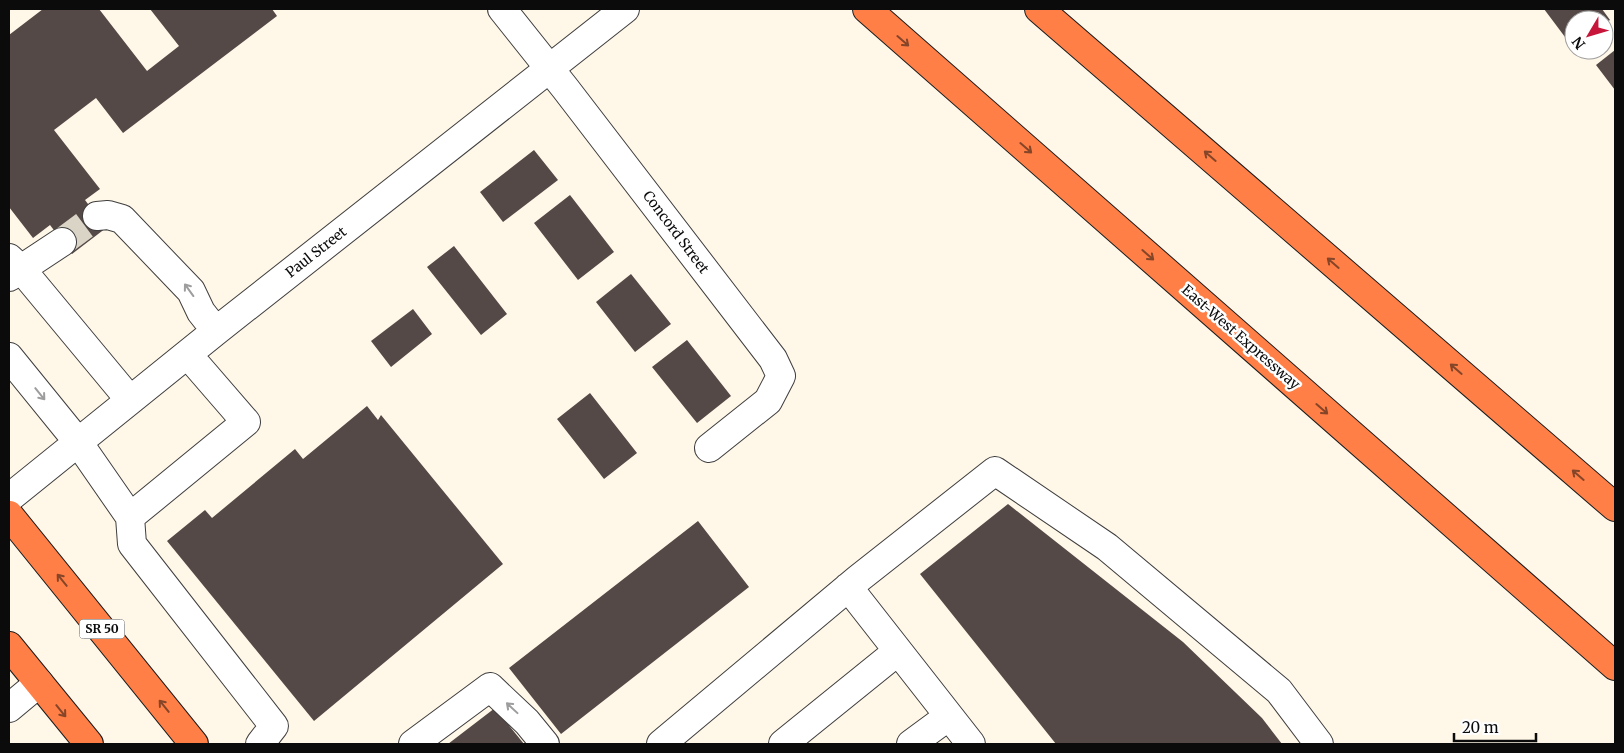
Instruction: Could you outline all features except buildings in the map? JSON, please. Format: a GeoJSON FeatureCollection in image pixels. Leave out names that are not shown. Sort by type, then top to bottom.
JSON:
{"type":"FeatureCollection","features":[{"type":"Feature","properties":{"kind":"highway","name":"East-West Expressway"},"geometry":{"type":"LineString","coordinates":[[867,9],[1615,666]]}},
{"type":"Feature","properties":{"kind":"highway"},"geometry":{"type":"LineString","coordinates":[[1039,9],[1615,507]]}},
{"type":"Feature","properties":{"kind":"highway","name":"SR 50"},"geometry":{"type":"LineString","coordinates":[[9,515],[194,744]]}},
{"type":"Feature","properties":{"kind":"highway"},"geometry":{"type":"LineString","coordinates":[[9,646],[89,744]]}},
{"type":"Feature","properties":{"kind":"street","name":"Concord Street"},"geometry":{"type":"LineString","coordinates":[[502,9],[773,359],[781,376],[768,401],[709,448]]}},
{"type":"Feature","properties":{"kind":"street","name":"Paul Street"},"geometry":{"type":"LineString","coordinates":[[9,498],[216,331],[625,9]]}},
{"type":"Feature","properties":{"kind":"street"},"geometry":{"type":"LineString","coordinates":[[97,216],[108,215],[122,219],[191,291],[201,312],[216,331]]}},
{"type":"Feature","properties":{"kind":"street"},"geometry":{"type":"LineString","coordinates":[[62,242],[13,268],[130,400]]}},
{"type":"Feature","properties":{"kind":"street"},"geometry":{"type":"LineString","coordinates":[[130,517],[246,422],[188,355]]}},
{"type":"Feature","properties":{"kind":"street"},"geometry":{"type":"LineString","coordinates":[[9,357],[78,442],[130,517],[132,544],[274,726],[260,744]]}},
{"type":"Feature","properties":{"kind":"street"},"geometry":{"type":"LineString","coordinates":[[661,744],[848,587],[995,471],[1107,547],[1279,692],[1319,744]]}},
{"type":"Feature","properties":{"kind":"street"},"geometry":{"type":"LineString","coordinates":[[848,587],[971,744]]}},
{"type":"Feature","properties":{"kind":"street"},"geometry":{"type":"LineString","coordinates":[[783,744],[898,651]]}},
{"type":"Feature","properties":{"kind":"street"},"geometry":{"type":"LineString","coordinates":[[9,708],[39,683]]}},
{"type":"Feature","properties":{"kind":"street"},"geometry":{"type":"LineString","coordinates":[[413,744],[490,687],[527,722],[545,744]]}},
{"type":"Feature","properties":{"kind":"street"},"geometry":{"type":"LineString","coordinates":[[911,744],[948,716]]}},
{"type":"Feature","properties":{"kind":"tunnel"},"geometry":{"type":"LineString","coordinates":[[62,242],[97,216]]}}]}
